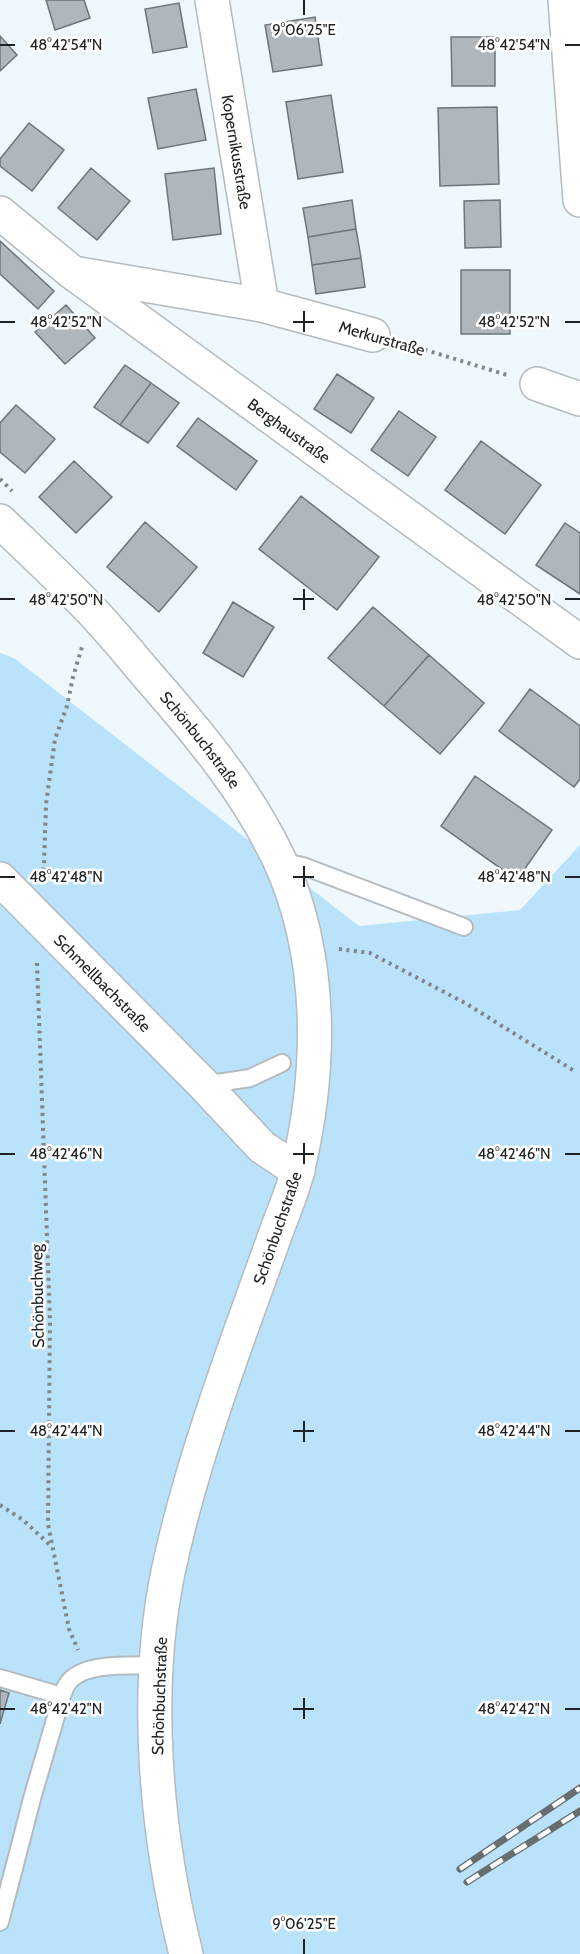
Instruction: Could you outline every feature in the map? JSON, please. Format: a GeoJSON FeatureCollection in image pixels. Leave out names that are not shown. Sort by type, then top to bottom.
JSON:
{"type":"FeatureCollection","features":[{"type":"Feature","properties":{"kind":"street","name":"Kopernikusstraße"},"geometry":{"type":"LineString","coordinates":[[213,0],[262,305]]}},
{"type":"Feature","properties":{"kind":"street"},"geometry":{"type":"LineString","coordinates":[[565,0],[580,200]]}},
{"type":"Feature","properties":{"kind":"street","name":"Berghaustraße"},"geometry":{"type":"LineString","coordinates":[[0,213],[73,273],[580,642]]}},
{"type":"Feature","properties":{"kind":"street","name":"Merkurstraße"},"geometry":{"type":"LineString","coordinates":[[73,273],[262,305],[373,335]]}},
{"type":"Feature","properties":{"kind":"street"},"geometry":{"type":"LineString","coordinates":[[537,384],[580,399]]}},
{"type":"Feature","properties":{"kind":"street","name":"Schönbuchstraße"},"geometry":{"type":"LineString","coordinates":[[8,508],[92,612],[202,738],[243,792],[280,861],[308,949],[313,990],[314,1041],[311,1102],[298,1171],[227,1370],[188,1490],[168,1576],[158,1665],[155,1720],[163,1838],[174,1904],[186,1954]]}},
{"type":"Feature","properties":{"kind":"street","name":"Schmellbachstraße"},"geometry":{"type":"LineString","coordinates":[[0,879],[204,1085],[262,1147],[298,1171]]}},
{"type":"Feature","properties":{"kind":"lane"},"geometry":{"type":"LineString","coordinates":[[280,861],[303,866],[464,927]]}},
{"type":"Feature","properties":{"kind":"lane"},"geometry":{"type":"LineString","coordinates":[[204,1085],[250,1078],[282,1063]]}},
{"type":"Feature","properties":{"kind":"lane"},"geometry":{"type":"LineString","coordinates":[[0,1922],[33,1795],[68,1682],[76,1675],[105,1666],[158,1665]]}},
{"type":"Feature","properties":{"kind":"lane"},"geometry":{"type":"LineString","coordinates":[[0,1678],[62,1696]]}},
{"type":"Feature","properties":{"kind":"path","name":"Merkurstraße"},"geometry":{"type":"LineString","coordinates":[[373,335],[537,384]]}},
{"type":"Feature","properties":{"kind":"path"},"geometry":{"type":"LineString","coordinates":[[0,479],[8,508]]}},
{"type":"Feature","properties":{"kind":"path"},"geometry":{"type":"LineString","coordinates":[[35,915],[44,864],[46,804],[55,740],[67,706],[73,677]]}},
{"type":"Feature","properties":{"kind":"path"},"geometry":{"type":"LineString","coordinates":[[308,949],[328,948],[370,953],[465,1003],[576,1072]]}},
{"type":"Feature","properties":{"kind":"path","name":"Schönbuchweg"},"geometry":{"type":"LineString","coordinates":[[37,961],[50,1320],[48,1524],[69,1629],[88,1670]]}},
{"type":"Feature","properties":{"kind":"path"},"geometry":{"type":"LineString","coordinates":[[0,1504],[23,1520],[52,1546]]}},
{"type":"Feature","properties":{"kind":"shaded area"},"geometry":{"type":"Polygon","coordinates":[[[0,653],[14,658],[359,926],[520,910],[580,845],[580,1954],[0,1954],[0,653]]]}},
{"type":"Feature","properties":{"kind":"building"},"geometry":{"type":"Polygon","coordinates":[[[46,0],[84,0],[90,18],[55,30],[46,0]]]}},
{"type":"Feature","properties":{"kind":"building"},"geometry":{"type":"Polygon","coordinates":[[[179,3],[187,47],[153,53],[145,9],[179,3]]]}},
{"type":"Feature","properties":{"kind":"building"},"geometry":{"type":"Polygon","coordinates":[[[315,17],[322,65],[273,72],[265,25],[315,17]]]}},
{"type":"Feature","properties":{"kind":"building"},"geometry":{"type":"Polygon","coordinates":[[[0,36],[17,55],[0,71],[0,36]]]}},
{"type":"Feature","properties":{"kind":"building"},"geometry":{"type":"Polygon","coordinates":[[[451,37],[495,37],[495,86],[452,86],[451,37]]]}},
{"type":"Feature","properties":{"kind":"building"},"geometry":{"type":"Polygon","coordinates":[[[196,89],[206,140],[158,149],[148,98],[196,89]]]}},
{"type":"Feature","properties":{"kind":"building"},"geometry":{"type":"Polygon","coordinates":[[[331,95],[343,172],[298,179],[286,102],[331,95]]]}},
{"type":"Feature","properties":{"kind":"building"},"geometry":{"type":"Polygon","coordinates":[[[497,107],[499,184],[440,186],[438,108],[497,107]]]}},
{"type":"Feature","properties":{"kind":"building"},"geometry":{"type":"Polygon","coordinates":[[[29,123],[64,150],[32,191],[0,166],[0,159],[29,123]]]}},
{"type":"Feature","properties":{"kind":"building"},"geometry":{"type":"Polygon","coordinates":[[[91,168],[130,201],[97,240],[58,208],[91,168]]]}},
{"type":"Feature","properties":{"kind":"building"},"geometry":{"type":"Polygon","coordinates":[[[214,168],[221,234],[173,240],[165,174],[214,168]]]}},
{"type":"Feature","properties":{"kind":"building"},"geometry":{"type":"Polygon","coordinates":[[[352,200],[356,229],[308,237],[303,208],[352,200]]]}},
{"type":"Feature","properties":{"kind":"building"},"geometry":{"type":"Polygon","coordinates":[[[500,200],[501,247],[465,248],[464,201],[500,200]]]}},
{"type":"Feature","properties":{"kind":"building"},"geometry":{"type":"Polygon","coordinates":[[[356,229],[361,258],[312,265],[308,237],[356,229]]]}},
{"type":"Feature","properties":{"kind":"building"},"geometry":{"type":"Polygon","coordinates":[[[0,241],[54,291],[38,309],[0,274],[0,241]]]}},
{"type":"Feature","properties":{"kind":"building"},"geometry":{"type":"Polygon","coordinates":[[[361,258],[365,287],[316,294],[312,265],[361,258]]]}},
{"type":"Feature","properties":{"kind":"building"},"geometry":{"type":"Polygon","coordinates":[[[461,270],[510,270],[510,334],[461,334],[461,270]]]}},
{"type":"Feature","properties":{"kind":"building"},"geometry":{"type":"Polygon","coordinates":[[[66,305],[95,338],[65,364],[35,332],[66,305]]]}},
{"type":"Feature","properties":{"kind":"building"},"geometry":{"type":"Polygon","coordinates":[[[125,365],[151,383],[120,425],[94,407],[125,365]]]}},
{"type":"Feature","properties":{"kind":"building"},"geometry":{"type":"Polygon","coordinates":[[[337,374],[374,398],[351,433],[314,409],[337,374]]]}},
{"type":"Feature","properties":{"kind":"building"},"geometry":{"type":"Polygon","coordinates":[[[151,383],[179,403],[148,443],[120,425],[151,383]]]}},
{"type":"Feature","properties":{"kind":"building"},"geometry":{"type":"Polygon","coordinates":[[[16,405],[55,439],[25,473],[0,452],[0,423],[16,405]]]}},
{"type":"Feature","properties":{"kind":"building"},"geometry":{"type":"Polygon","coordinates":[[[399,411],[436,437],[408,476],[371,450],[399,411]]]}},
{"type":"Feature","properties":{"kind":"building"},"geometry":{"type":"Polygon","coordinates":[[[198,418],[257,461],[236,490],[177,446],[198,418]]]}},
{"type":"Feature","properties":{"kind":"building"},"geometry":{"type":"Polygon","coordinates":[[[481,441],[541,485],[505,534],[445,490],[481,441]]]}},
{"type":"Feature","properties":{"kind":"building"},"geometry":{"type":"Polygon","coordinates":[[[74,461],[112,497],[76,533],[39,497],[74,461]]]}},
{"type":"Feature","properties":{"kind":"building"},"geometry":{"type":"Polygon","coordinates":[[[301,496],[379,557],[337,610],[259,549],[301,496]]]}},
{"type":"Feature","properties":{"kind":"building"},"geometry":{"type":"Polygon","coordinates":[[[145,522],[197,567],[159,612],[107,567],[145,522]]]}},
{"type":"Feature","properties":{"kind":"building"},"geometry":{"type":"Polygon","coordinates":[[[565,523],[580,533],[580,594],[536,565],[565,523]]]}},
{"type":"Feature","properties":{"kind":"building"},"geometry":{"type":"Polygon","coordinates":[[[233,602],[274,627],[243,677],[203,653],[233,602]]]}},
{"type":"Feature","properties":{"kind":"building"},"geometry":{"type":"Polygon","coordinates":[[[373,607],[429,655],[384,706],[328,658],[373,607]]]}},
{"type":"Feature","properties":{"kind":"building"},"geometry":{"type":"Polygon","coordinates":[[[429,655],[484,703],[440,754],[384,706],[429,655]]]}},
{"type":"Feature","properties":{"kind":"building"},"geometry":{"type":"Polygon","coordinates":[[[530,689],[580,726],[580,779],[574,787],[499,731],[530,689]]]}},
{"type":"Feature","properties":{"kind":"building"},"geometry":{"type":"Polygon","coordinates":[[[475,776],[552,830],[517,880],[441,826],[475,776]]]}},
{"type":"Feature","properties":{"kind":"building"},"geometry":{"type":"Polygon","coordinates":[[[0,1690],[9,1693],[0,1724],[0,1690]]]}},
{"type":"Feature","properties":{"kind":"railway"},"geometry":{"type":"LineString","coordinates":[[460,1869],[580,1788]]}},
{"type":"Feature","properties":{"kind":"railway"},"geometry":{"type":"LineString","coordinates":[[467,1882],[580,1811]]}}]}
